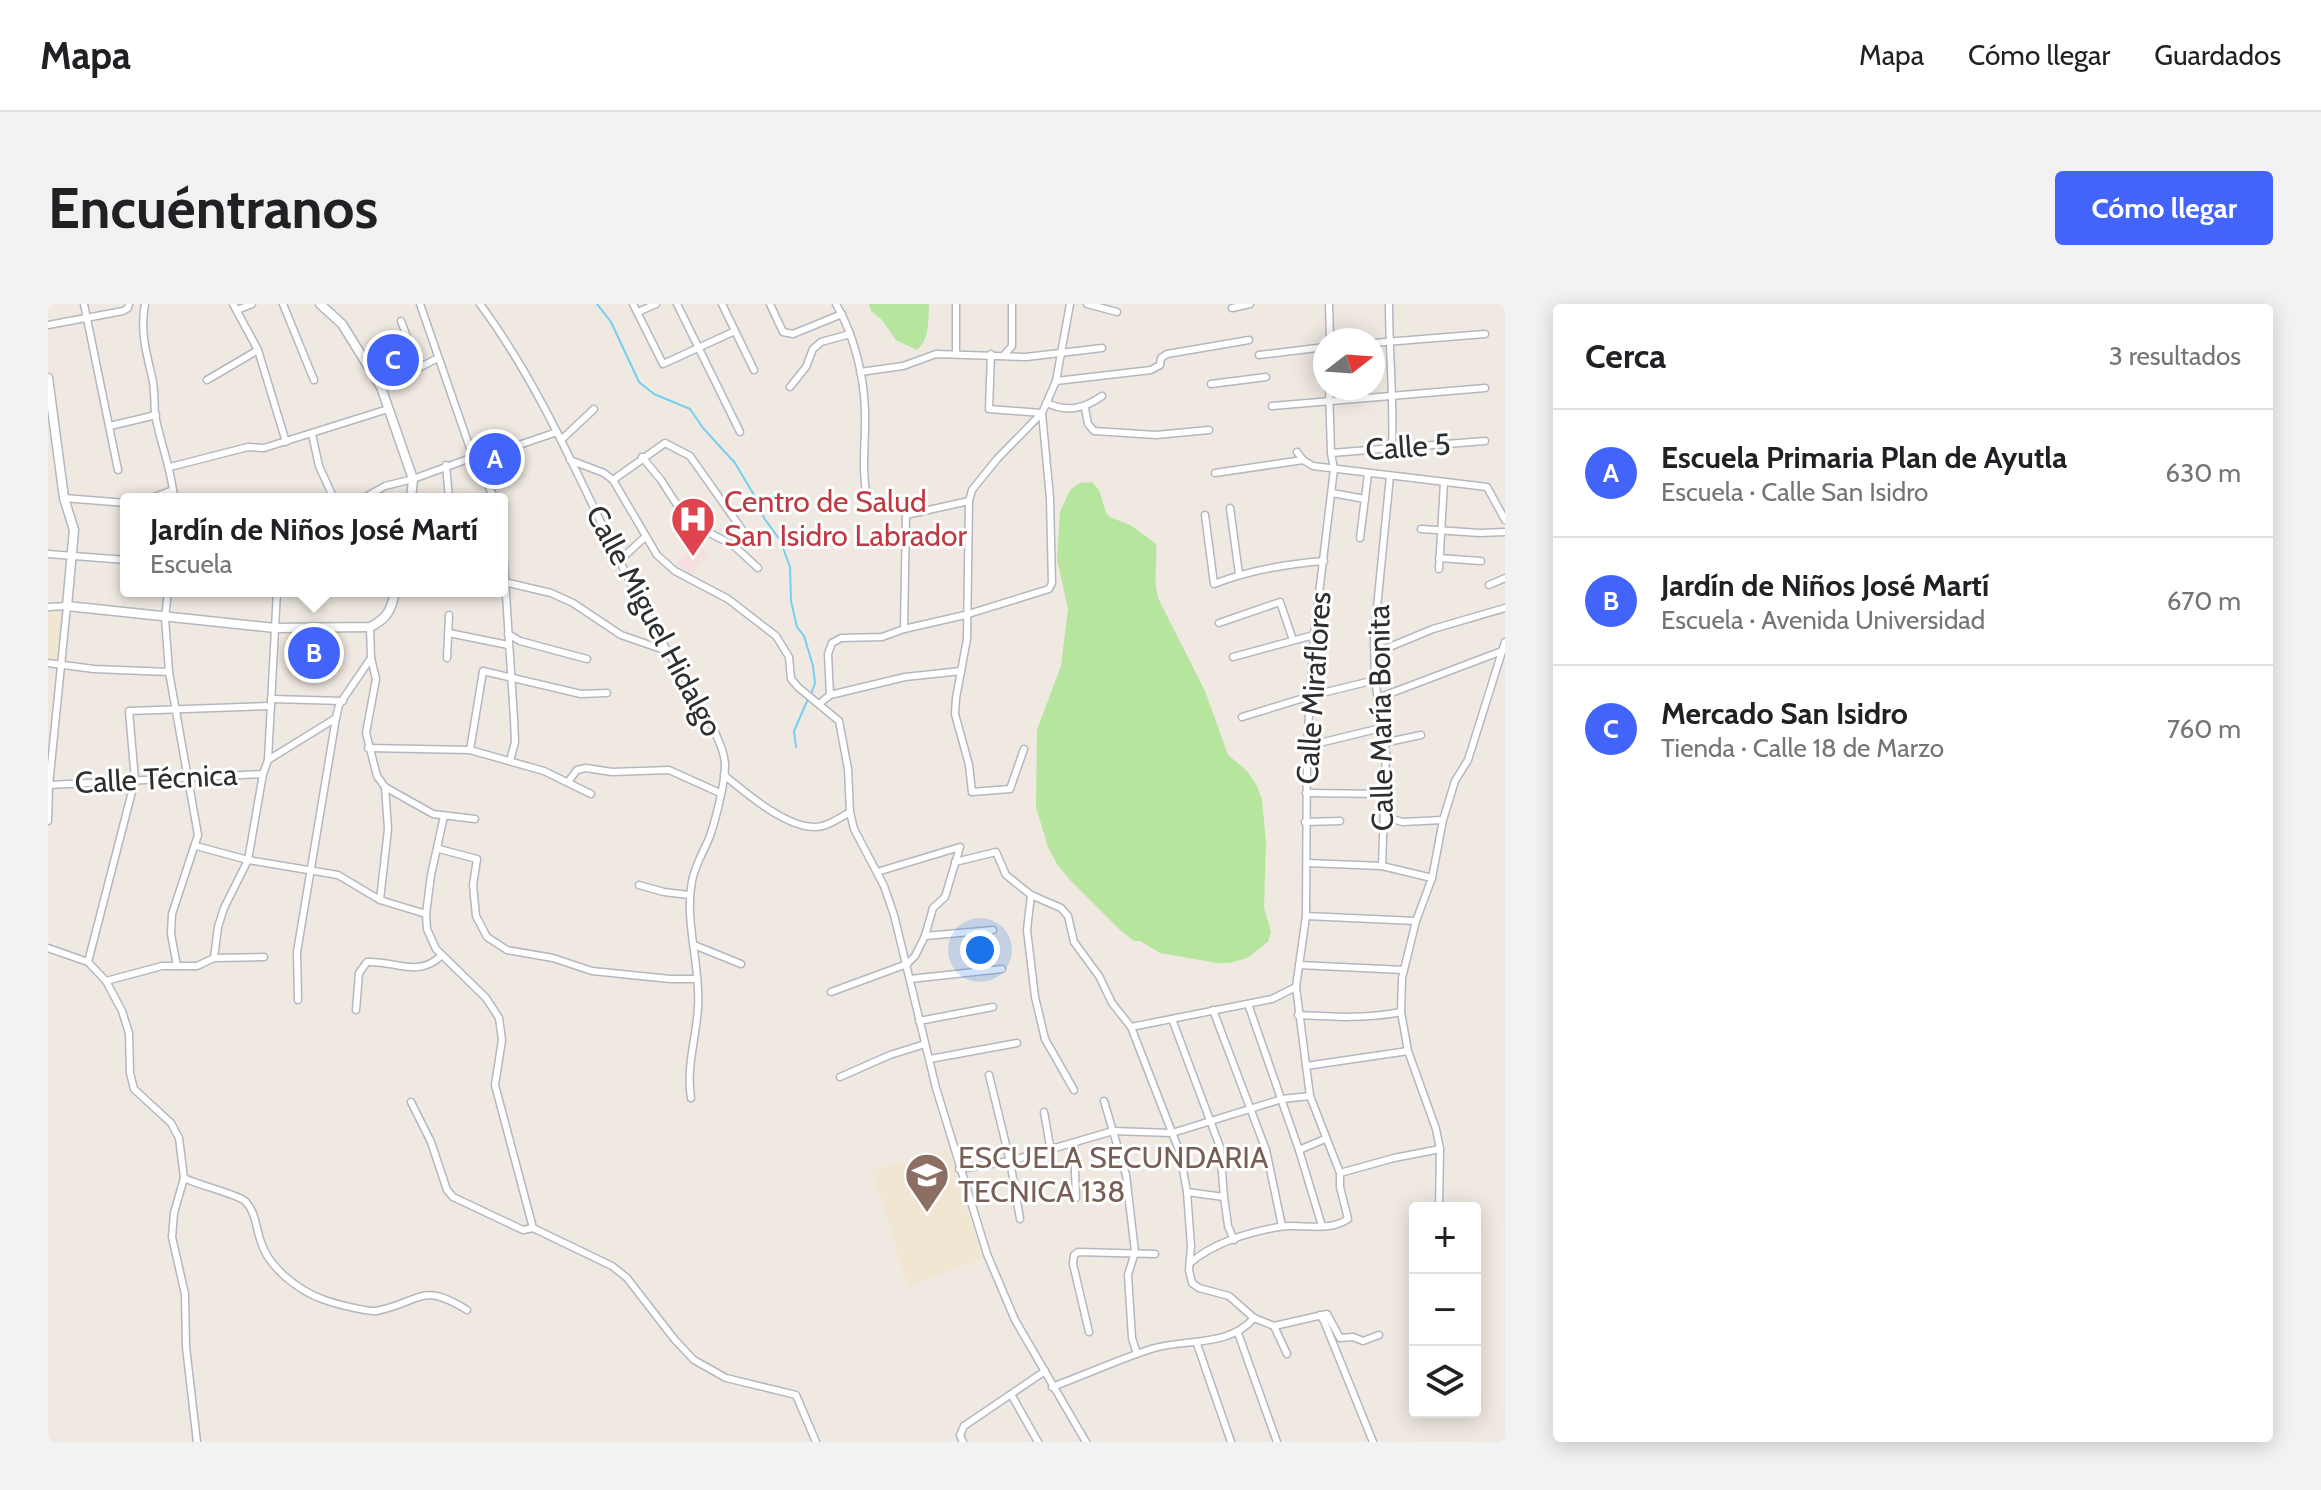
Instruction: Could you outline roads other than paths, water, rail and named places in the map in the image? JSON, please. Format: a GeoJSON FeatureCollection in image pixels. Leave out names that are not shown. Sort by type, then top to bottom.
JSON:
{"type":"FeatureCollection","features":[{"type":"Feature","properties":{"kind":"street"},"geometry":{"type":"LineString","coordinates":[[84,304],[118,470]]}},
{"type":"Feature","properties":{"kind":"street"},"geometry":{"type":"LineString","coordinates":[[48,325],[123,311],[129,304]]}},
{"type":"Feature","properties":{"kind":"street"},"geometry":{"type":"LineString","coordinates":[[145,304],[142,327],[156,415],[173,493]]}},
{"type":"Feature","properties":{"kind":"street"},"geometry":{"type":"LineString","coordinates":[[252,304],[235,307],[258,350],[286,442]]}},
{"type":"Feature","properties":{"kind":"street"},"geometry":{"type":"LineString","coordinates":[[283,304],[314,380]]}},
{"type":"Feature","properties":{"kind":"street"},"geometry":{"type":"LineString","coordinates":[[320,304],[342,324],[381,387],[413,479],[412,493]]}},
{"type":"Feature","properties":{"kind":"street"},"geometry":{"type":"LineString","coordinates":[[420,304],[473,457],[492,493]]}},
{"type":"Feature","properties":{"kind":"street","name":"Calle Miguel Hidalgo"},"geometry":{"type":"LineString","coordinates":[[480,304],[504,339],[557,432],[619,561],[713,730],[723,755],[724,775],[713,825],[689,895],[698,1006],[689,1065],[691,1098]]}},
{"type":"Feature","properties":{"kind":"street"},"geometry":{"type":"LineString","coordinates":[[633,304],[663,364],[735,331]]}},
{"type":"Feature","properties":{"kind":"street"},"geometry":{"type":"LineString","coordinates":[[638,312],[656,304]]}},
{"type":"Feature","properties":{"kind":"street"},"geometry":{"type":"LineString","coordinates":[[677,304],[740,432]]}},
{"type":"Feature","properties":{"kind":"street"},"geometry":{"type":"LineString","coordinates":[[722,304],[754,370]]}},
{"type":"Feature","properties":{"kind":"street"},"geometry":{"type":"LineString","coordinates":[[770,304],[783,332],[793,334],[842,314]]}},
{"type":"Feature","properties":{"kind":"street"},"geometry":{"type":"LineString","coordinates":[[836,304],[850,334],[860,372],[865,411],[862,465],[867,498]]}},
{"type":"Feature","properties":{"kind":"street"},"geometry":{"type":"LineString","coordinates":[[956,304],[956,353]]}},
{"type":"Feature","properties":{"kind":"street"},"geometry":{"type":"LineString","coordinates":[[1004,355],[1012,346],[1012,304]]}},
{"type":"Feature","properties":{"kind":"street"},"geometry":{"type":"LineString","coordinates":[[1024,749],[1010,789],[972,792],[969,765],[955,714],[967,639],[969,501],[972,490],[997,459],[1042,413],[1056,381],[1070,304]]}},
{"type":"Feature","properties":{"kind":"street"},"geometry":{"type":"LineString","coordinates":[[1087,304],[1117,312]]}},
{"type":"Feature","properties":{"kind":"street"},"geometry":{"type":"LineString","coordinates":[[1232,308],[1250,304]]}},
{"type":"Feature","properties":{"kind":"street"},"geometry":{"type":"LineString","coordinates":[[1329,304],[1330,328]]}},
{"type":"Feature","properties":{"kind":"street"},"geometry":{"type":"LineString","coordinates":[[1389,304],[1394,395],[1392,449]]}},
{"type":"Feature","properties":{"kind":"street"},"geometry":{"type":"LineString","coordinates":[[401,321],[418,366]]}},
{"type":"Feature","properties":{"kind":"street"},"geometry":{"type":"LineString","coordinates":[[790,387],[806,367],[813,349],[821,342],[850,334]]}},
{"type":"Feature","properties":{"kind":"street"},"geometry":{"type":"LineString","coordinates":[[1385,342],[1485,334]]}},
{"type":"Feature","properties":{"kind":"street"},"geometry":{"type":"LineString","coordinates":[[1056,381],[1151,370],[1160,365],[1161,358],[1167,354],[1249,340]]}},
{"type":"Feature","properties":{"kind":"street"},"geometry":{"type":"LineString","coordinates":[[1012,346],[1026,357]]}},
{"type":"Feature","properties":{"kind":"street"},"geometry":{"type":"LineString","coordinates":[[860,372],[903,366],[936,354],[1026,357],[1102,348]]}},
{"type":"Feature","properties":{"kind":"street"},"geometry":{"type":"LineString","coordinates":[[1259,355],[1313,348]]}},
{"type":"Feature","properties":{"kind":"street"},"geometry":{"type":"LineString","coordinates":[[207,380],[258,350]]}},
{"type":"Feature","properties":{"kind":"street"},"geometry":{"type":"LineString","coordinates":[[991,354],[989,409],[1042,413]]}},
{"type":"Feature","properties":{"kind":"street"},"geometry":{"type":"LineString","coordinates":[[381,387],[438,358]]}},
{"type":"Feature","properties":{"kind":"street"},"geometry":{"type":"LineString","coordinates":[[1211,384],[1266,377]]}},
{"type":"Feature","properties":{"kind":"street"},"geometry":{"type":"LineString","coordinates":[[48,378],[53,448],[74,530],[48,821]]}},
{"type":"Feature","properties":{"kind":"street"},"geometry":{"type":"LineString","coordinates":[[1272,406],[1485,388]]}},
{"type":"Feature","properties":{"kind":"street"},"geometry":{"type":"LineString","coordinates":[[1047,403],[1058,408],[1085,408],[1102,396]]}},
{"type":"Feature","properties":{"kind":"street","name":"Calle Miraflores"},"geometry":{"type":"LineString","coordinates":[[1322,1226],[1348,1219],[1340,1173],[1310,1096],[1296,987],[1306,916],[1307,746],[1314,635],[1334,469],[1329,401]]}},
{"type":"Feature","properties":{"kind":"street"},"geometry":{"type":"LineString","coordinates":[[1085,408],[1088,424],[1094,431],[1156,435],[1209,430]]}},
{"type":"Feature","properties":{"kind":"street"},"geometry":{"type":"LineString","coordinates":[[170,467],[248,447],[264,448],[388,409]]}},
{"type":"Feature","properties":{"kind":"street"},"geometry":{"type":"LineString","coordinates":[[561,440],[594,409]]}},
{"type":"Feature","properties":{"kind":"street"},"geometry":{"type":"LineString","coordinates":[[830,695],[828,654],[832,643],[841,638],[882,637],[1049,589],[1052,583],[1050,498],[1042,413]]}},
{"type":"Feature","properties":{"kind":"street"},"geometry":{"type":"LineString","coordinates":[[110,426],[156,415]]}},
{"type":"Feature","properties":{"kind":"street"},"geometry":{"type":"LineString","coordinates":[[373,493],[446,465],[557,432]]}},
{"type":"Feature","properties":{"kind":"street"},"geometry":{"type":"LineString","coordinates":[[312,434],[319,466],[331,493]]}},
{"type":"Feature","properties":{"kind":"street","name":"Calle 5"},"geometry":{"type":"LineString","coordinates":[[1331,453],[1485,441]]}},
{"type":"Feature","properties":{"kind":"street"},"geometry":{"type":"LineString","coordinates":[[613,480],[665,443],[690,456],[743,531],[733,545]]}},
{"type":"Feature","properties":{"kind":"street"},"geometry":{"type":"LineString","coordinates":[[1297,452],[1313,466],[1487,487],[1505,520]]}},
{"type":"Feature","properties":{"kind":"street"},"geometry":{"type":"LineString","coordinates":[[642,457],[688,522],[733,545],[758,568]]}},
{"type":"Feature","properties":{"kind":"street"},"geometry":{"type":"LineString","coordinates":[[570,460],[604,473],[613,480],[657,555],[675,571],[728,599],[776,636],[785,647],[791,679],[839,721],[848,769],[850,812],[862,848],[877,872],[894,915],[936,1088],[987,1254],[1015,1320],[1086,1442]]}},
{"type":"Feature","properties":{"kind":"street"},"geometry":{"type":"LineString","coordinates":[[1215,473],[1303,460]]}},
{"type":"Feature","properties":{"kind":"street"},"geometry":{"type":"LineString","coordinates":[[446,465],[448,493]]}},
{"type":"Feature","properties":{"kind":"street"},"geometry":{"type":"LineString","coordinates":[[1360,538],[1368,474]]}},
{"type":"Feature","properties":{"kind":"street","name":"Calle María Bonita"},"geometry":{"type":"LineString","coordinates":[[1382,866],[1386,753],[1375,680],[1375,623],[1390,476]]}},
{"type":"Feature","properties":{"kind":"street"},"geometry":{"type":"LineString","coordinates":[[1439,569],[1444,482]]}},
{"type":"Feature","properties":{"kind":"street"},"geometry":{"type":"LineString","coordinates":[[165,493],[173,490]]}},
{"type":"Feature","properties":{"kind":"street"},"geometry":{"type":"LineString","coordinates":[[1332,493],[1365,499]]}},
{"type":"Feature","properties":{"kind":"street"},"geometry":{"type":"LineString","coordinates":[[64,498],[120,503]]}},
{"type":"Feature","properties":{"kind":"street"},"geometry":{"type":"LineString","coordinates":[[904,629],[906,515],[969,501]]}},
{"type":"Feature","properties":{"kind":"street"},"geometry":{"type":"LineString","coordinates":[[1230,508],[1239,574]]}},
{"type":"Feature","properties":{"kind":"street"},"geometry":{"type":"LineString","coordinates":[[1205,515],[1214,584],[1239,574],[1324,561]]}},
{"type":"Feature","properties":{"kind":"street"},"geometry":{"type":"LineString","coordinates":[[1421,529],[1505,532]]}},
{"type":"Feature","properties":{"kind":"street"},"geometry":{"type":"LineString","coordinates":[[619,561],[645,537]]}},
{"type":"Feature","properties":{"kind":"street"},"geometry":{"type":"LineString","coordinates":[[48,554],[120,560]]}},
{"type":"Feature","properties":{"kind":"street"},"geometry":{"type":"LineString","coordinates":[[1439,558],[1481,561]]}},
{"type":"Feature","properties":{"kind":"street"},"geometry":{"type":"LineString","coordinates":[[1489,585],[1505,578]]}},
{"type":"Feature","properties":{"kind":"street"},"geometry":{"type":"LineString","coordinates":[[508,583],[551,593],[573,603],[621,635],[667,651]]}},
{"type":"Feature","properties":{"kind":"street"},"geometry":{"type":"LineString","coordinates":[[167,597],[165,618],[169,672],[198,835],[172,914],[171,934],[177,966]]}},
{"type":"Feature","properties":{"kind":"street"},"geometry":{"type":"LineString","coordinates":[[214,958],[224,908],[248,860],[268,760],[277,597]]}},
{"type":"Feature","properties":{"kind":"street"},"geometry":{"type":"LineString","coordinates":[[48,607],[67,606],[275,628],[370,627],[383,621],[393,607],[394,597]]}},
{"type":"Feature","properties":{"kind":"street"},"geometry":{"type":"LineString","coordinates":[[505,597],[515,742],[510,761]]}},
{"type":"Feature","properties":{"kind":"street"},"geometry":{"type":"LineString","coordinates":[[1219,623],[1280,602],[1293,640]]}},
{"type":"Feature","properties":{"kind":"street"},"geometry":{"type":"LineString","coordinates":[[1375,653],[1433,629],[1505,608]]}},
{"type":"Feature","properties":{"kind":"street"},"geometry":{"type":"LineString","coordinates":[[447,658],[449,615]]}},
{"type":"Feature","properties":{"kind":"street"},"geometry":{"type":"LineString","coordinates":[[370,627],[371,658],[376,679],[366,726],[368,748],[377,776],[385,787],[424,809],[444,816],[475,819]]}},
{"type":"Feature","properties":{"kind":"street"},"geometry":{"type":"LineString","coordinates":[[449,633],[508,645]]}},
{"type":"Feature","properties":{"kind":"street"},"geometry":{"type":"LineString","coordinates":[[508,634],[520,641],[587,659]]}},
{"type":"Feature","properties":{"kind":"street"},"geometry":{"type":"LineString","coordinates":[[1233,657],[1314,635]]}},
{"type":"Feature","properties":{"kind":"street"},"geometry":{"type":"LineString","coordinates":[[1439,1202],[1440,1149],[1436,1129],[1408,1051],[1401,1012],[1404,970],[1416,921],[1432,878],[1443,820],[1455,781],[1468,760],[1505,642]]}},
{"type":"Feature","properties":{"kind":"street"},"geometry":{"type":"LineString","coordinates":[[1378,698],[1502,651]]}},
{"type":"Feature","properties":{"kind":"street"},"geometry":{"type":"LineString","coordinates":[[298,1000],[297,952],[336,718],[343,701],[371,658]]}},
{"type":"Feature","properties":{"kind":"street"},"geometry":{"type":"LineString","coordinates":[[48,663],[169,672]]}},
{"type":"Feature","properties":{"kind":"street"},"geometry":{"type":"LineString","coordinates":[[470,750],[483,671],[581,694],[607,693]]}},
{"type":"Feature","properties":{"kind":"street"},"geometry":{"type":"LineString","coordinates":[[819,704],[830,695],[905,677],[961,671]]}},
{"type":"Feature","properties":{"kind":"street"},"geometry":{"type":"LineString","coordinates":[[1242,717],[1375,680]]}},
{"type":"Feature","properties":{"kind":"street"},"geometry":{"type":"LineString","coordinates":[[88,962],[135,780],[129,711],[343,701]]}},
{"type":"Feature","properties":{"kind":"street"},"geometry":{"type":"LineString","coordinates":[[268,760],[336,718]]}},
{"type":"Feature","properties":{"kind":"street"},"geometry":{"type":"LineString","coordinates":[[1307,746],[1381,728]]}},
{"type":"Feature","properties":{"kind":"street"},"geometry":{"type":"LineString","coordinates":[[1383,743],[1421,735]]}},
{"type":"Feature","properties":{"kind":"street"},"geometry":{"type":"LineString","coordinates":[[368,748],[470,750],[544,771],[591,794]]}},
{"type":"Feature","properties":{"kind":"street"},"geometry":{"type":"LineString","coordinates":[[568,782],[577,770],[586,768],[612,772],[669,770],[720,793]]}},
{"type":"Feature","properties":{"kind":"street","name":"Calle Técnica"},"geometry":{"type":"LineString","coordinates":[[49,785],[263,774]]}},
{"type":"Feature","properties":{"kind":"street"},"geometry":{"type":"LineString","coordinates":[[724,775],[754,800],[796,823],[824,826],[850,812]]}},
{"type":"Feature","properties":{"kind":"street"},"geometry":{"type":"LineString","coordinates":[[380,900],[388,829],[385,787]]}},
{"type":"Feature","properties":{"kind":"street"},"geometry":{"type":"LineString","coordinates":[[1306,793],[1385,794]]}},
{"type":"Feature","properties":{"kind":"street"},"geometry":{"type":"LineString","coordinates":[[444,816],[426,914],[430,939],[486,998],[499,1018],[502,1040],[495,1085],[533,1228]]}},
{"type":"Feature","properties":{"kind":"street"},"geometry":{"type":"LineString","coordinates":[[1384,817],[1403,822],[1443,820]]}},
{"type":"Feature","properties":{"kind":"street"},"geometry":{"type":"LineString","coordinates":[[1305,822],[1340,821]]}},
{"type":"Feature","properties":{"kind":"street"},"geometry":{"type":"LineString","coordinates":[[831,992],[907,964],[915,956],[933,908],[945,897],[958,845],[877,872]]}},
{"type":"Feature","properties":{"kind":"street"},"geometry":{"type":"LineString","coordinates":[[196,846],[248,860],[338,875],[380,900],[426,914]]}},
{"type":"Feature","properties":{"kind":"street"},"geometry":{"type":"LineString","coordinates":[[439,849],[477,859],[473,885],[476,916],[487,937],[507,950],[553,958],[592,971],[697,979]]}},
{"type":"Feature","properties":{"kind":"street"},"geometry":{"type":"LineString","coordinates":[[955,862],[996,852],[1006,875],[1031,895],[1061,908],[1068,916],[1074,942],[1099,976],[1112,1003],[1131,1027],[1180,1153],[1187,1192],[1192,1283],[1229,1296],[1254,1318],[1274,1326],[1327,1314],[1340,1338],[1353,1337],[1363,1341],[1379,1335]]}},
{"type":"Feature","properties":{"kind":"street"},"geometry":{"type":"LineString","coordinates":[[1307,863],[1382,866],[1432,878]]}},
{"type":"Feature","properties":{"kind":"street"},"geometry":{"type":"LineString","coordinates":[[639,885],[689,895]]}},
{"type":"Feature","properties":{"kind":"street"},"geometry":{"type":"LineString","coordinates":[[1031,895],[1027,930],[1035,997],[1045,1039],[1074,1090]]}},
{"type":"Feature","properties":{"kind":"street"},"geometry":{"type":"LineString","coordinates":[[1306,916],[1416,921]]}},
{"type":"Feature","properties":{"kind":"street"},"geometry":{"type":"LineString","coordinates":[[925,936],[993,930]]}},
{"type":"Feature","properties":{"kind":"street"},"geometry":{"type":"LineString","coordinates":[[694,945],[741,964]]}},
{"type":"Feature","properties":{"kind":"street"},"geometry":{"type":"LineString","coordinates":[[48,948],[88,962],[106,981],[122,1011],[129,1033],[130,1073],[134,1089],[171,1123],[179,1138],[184,1178],[174,1213],[172,1237],[185,1294],[186,1347],[197,1442]]}},
{"type":"Feature","properties":{"kind":"street"},"geometry":{"type":"LineString","coordinates":[[356,1010],[362,965],[372,961],[419,967],[429,965],[442,955]]}},
{"type":"Feature","properties":{"kind":"street"},"geometry":{"type":"LineString","coordinates":[[106,981],[162,966],[197,966],[214,958],[264,957]]}},
{"type":"Feature","properties":{"kind":"street"},"geometry":{"type":"LineString","coordinates":[[1299,965],[1404,970]]}},
{"type":"Feature","properties":{"kind":"street"},"geometry":{"type":"LineString","coordinates":[[910,979],[1002,969]]}},
{"type":"Feature","properties":{"kind":"street"},"geometry":{"type":"LineString","coordinates":[[1131,1027],[1272,999],[1296,987]]}},
{"type":"Feature","properties":{"kind":"street"},"geometry":{"type":"LineString","coordinates":[[1190,1263],[1203,1252],[1282,1226],[1322,1226],[1248,1004]]}},
{"type":"Feature","properties":{"kind":"street"},"geometry":{"type":"LineString","coordinates":[[919,1021],[993,1007]]}},
{"type":"Feature","properties":{"kind":"street"},"geometry":{"type":"LineString","coordinates":[[1213,1010],[1266,1150],[1282,1226]]}},
{"type":"Feature","properties":{"kind":"street"},"geometry":{"type":"LineString","coordinates":[[1298,1015],[1345,1018],[1401,1012]]}},
{"type":"Feature","properties":{"kind":"street"},"geometry":{"type":"LineString","coordinates":[[1172,1019],[1222,1156],[1228,1226],[1234,1240]]}},
{"type":"Feature","properties":{"kind":"street"},"geometry":{"type":"LineString","coordinates":[[930,1059],[1017,1043]]}},
{"type":"Feature","properties":{"kind":"street"},"geometry":{"type":"LineString","coordinates":[[840,1077],[890,1055],[925,1044]]}},
{"type":"Feature","properties":{"kind":"street"},"geometry":{"type":"LineString","coordinates":[[1306,1066],[1408,1051]]}},
{"type":"Feature","properties":{"kind":"street"},"geometry":{"type":"LineString","coordinates":[[989,1075],[1010,1161],[1020,1219]]}},
{"type":"Feature","properties":{"kind":"street"},"geometry":{"type":"LineString","coordinates":[[959,1169],[1010,1161],[1113,1131],[1172,1133],[1282,1099],[1310,1096]]}},
{"type":"Feature","properties":{"kind":"street"},"geometry":{"type":"LineString","coordinates":[[1104,1101],[1126,1175],[1135,1252],[1128,1275],[1132,1338],[1137,1354]]}},
{"type":"Feature","properties":{"kind":"street"},"geometry":{"type":"LineString","coordinates":[[411,1102],[431,1142],[447,1190],[453,1197],[523,1230],[533,1228],[612,1266],[627,1278],[694,1360],[726,1378],[796,1395],[816,1442]]}},
{"type":"Feature","properties":{"kind":"street"},"geometry":{"type":"LineString","coordinates":[[1044,1112],[1053,1163]]}},
{"type":"Feature","properties":{"kind":"street"},"geometry":{"type":"LineString","coordinates":[[1299,1150],[1325,1139]]}},
{"type":"Feature","properties":{"kind":"street"},"geometry":{"type":"LineString","coordinates":[[1074,1144],[1076,1198]]}},
{"type":"Feature","properties":{"kind":"street"},"geometry":{"type":"LineString","coordinates":[[1340,1173],[1440,1149]]}},
{"type":"Feature","properties":{"kind":"street"},"geometry":{"type":"LineString","coordinates":[[184,1178],[243,1199],[250,1207],[262,1246],[270,1259],[283,1275],[325,1300],[373,1312],[421,1295],[443,1296],[467,1310]]}},
{"type":"Feature","properties":{"kind":"street"},"geometry":{"type":"LineString","coordinates":[[1187,1192],[1224,1197]]}},
{"type":"Feature","properties":{"kind":"street"},"geometry":{"type":"LineString","coordinates":[[1191,1246],[1203,1252]]}},
{"type":"Feature","properties":{"kind":"street"},"geometry":{"type":"LineString","coordinates":[[1089,1332],[1073,1264],[1074,1255],[1078,1252],[1155,1254]]}},
{"type":"Feature","properties":{"kind":"street"},"geometry":{"type":"LineString","coordinates":[[1320,1315],[1373,1442]]}},
{"type":"Feature","properties":{"kind":"street"},"geometry":{"type":"LineString","coordinates":[[1052,1387],[1137,1354],[1179,1342],[1197,1344],[1238,1333],[1254,1318]]}},
{"type":"Feature","properties":{"kind":"street"},"geometry":{"type":"LineString","coordinates":[[1274,1326],[1287,1354]]}},
{"type":"Feature","properties":{"kind":"street"},"geometry":{"type":"LineString","coordinates":[[1238,1333],[1277,1442]]}},
{"type":"Feature","properties":{"kind":"street"},"geometry":{"type":"LineString","coordinates":[[1197,1344],[1231,1442]]}},
{"type":"Feature","properties":{"kind":"street"},"geometry":{"type":"LineString","coordinates":[[963,1442],[960,1435],[964,1426],[1045,1371]]}},
{"type":"Feature","properties":{"kind":"street"},"geometry":{"type":"LineString","coordinates":[[1012,1396],[1038,1442]]}},
{"type":"Feature","properties":{"kind":"waterway"},"geometry":{"type":"LineString","coordinates":[[597,304],[611,322],[639,382],[654,394],[690,409],[735,463],[764,518],[780,540],[790,567],[791,601],[797,627],[804,636],[813,666],[815,683],[811,694]]}},
{"type":"Feature","properties":{"kind":"waterway"},"geometry":{"type":"LineString","coordinates":[[796,747],[794,731],[808,699]]}},
{"type":"Feature","properties":{"kind":"place","name":"Mercado San Isidro"},"geometry":{"type":"Point","coordinates":[393,360]}},
{"type":"Feature","properties":{"kind":"place","name":"Escuela Primaria Plan de Ayutla"},"geometry":{"type":"Point","coordinates":[495,459]}},
{"type":"Feature","properties":{"kind":"place","name":"Centro de Salud San Isidro Labrador"},"geometry":{"type":"Point","coordinates":[693,558]}},
{"type":"Feature","properties":{"kind":"place","name":"Jardín de Niños José Martí"},"geometry":{"type":"Point","coordinates":[314,653]}},
{"type":"Feature","properties":{"kind":"place","name":"ESCUELA SECUNDARIA TECNICA 138"},"geometry":{"type":"Point","coordinates":[927,1214]}}]}
